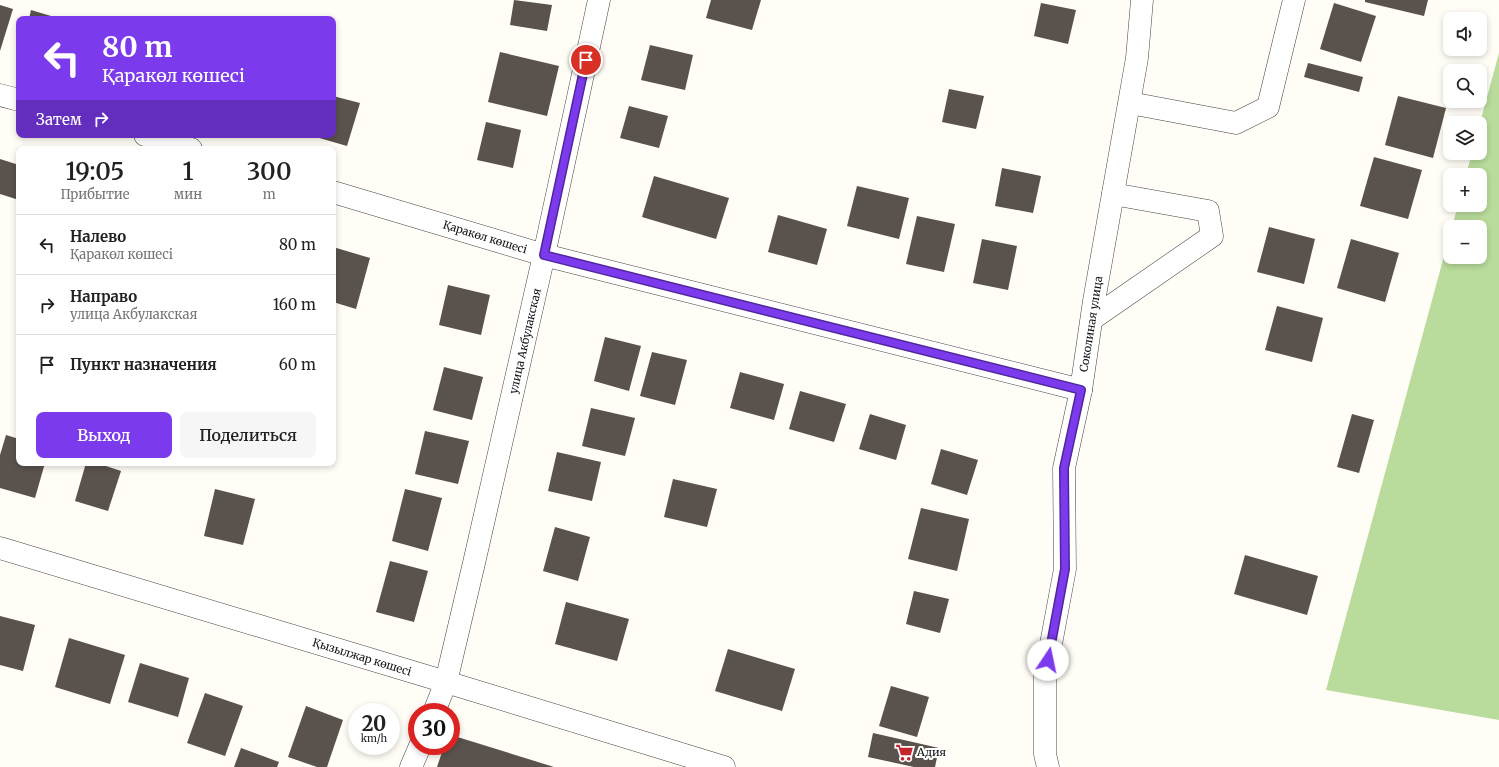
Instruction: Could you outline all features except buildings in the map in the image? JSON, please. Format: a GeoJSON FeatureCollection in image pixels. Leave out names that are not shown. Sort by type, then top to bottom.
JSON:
{"type":"FeatureCollection","features":[{"type":"Feature","properties":{"kind":"street","name":"улица Акбулакская"},"geometry":{"type":"LineString","coordinates":[[438,703],[446,682],[544,255],[599,0]]}},
{"type":"Feature","properties":{"kind":"street","name":"Соколиная улица"},"geometry":{"type":"LineString","coordinates":[[1048,767],[1045,754],[1045,676],[1065,569],[1064,468],[1081,390],[1113,194],[1138,58],[1142,0]]}},
{"type":"Feature","properties":{"kind":"street"},"geometry":{"type":"LineString","coordinates":[[1130,104],[1236,123],[1268,107],[1294,0]]}},
{"type":"Feature","properties":{"kind":"street"},"geometry":{"type":"LineString","coordinates":[[0,95],[16,99]]}},
{"type":"Feature","properties":{"kind":"street"},"geometry":{"type":"LineString","coordinates":[[155,138],[181,146]]}},
{"type":"Feature","properties":{"kind":"street","name":"Қаракөл көшесі"},"geometry":{"type":"LineString","coordinates":[[336,193],[544,255],[1081,390]]}},
{"type":"Feature","properties":{"kind":"street"},"geometry":{"type":"LineString","coordinates":[[1092,319],[1212,236],[1208,211],[1113,194]]}},
{"type":"Feature","properties":{"kind":"street","name":"Қызылжар көшесі"},"geometry":{"type":"LineString","coordinates":[[0,548],[446,682],[674,760],[724,767]]}},
{"type":"Feature","properties":{"kind":"street"},"geometry":{"type":"LineString","coordinates":[[411,767],[416,755]]}},
{"type":"Feature","properties":{"kind":"green space"},"geometry":{"type":"Polygon","coordinates":[[[1499,53],[1499,720],[1326,690],[1443,260],[1443,264],[1487,264],[1487,220],[1454,220],[1456,212],[1487,212],[1487,168],[1468,168],[1470,160],[1487,160],[1487,116],[1482,116],[1484,108],[1487,108],[1487,97],[1499,53]]]}},
{"type":"Feature","properties":{"kind":"place","name":"Адия"},"geometry":{"type":"Point","coordinates":[904,752]}},
{"type":"Feature","properties":{"kind":"route"},"geometry":{"type":"LineString","coordinates":[[586,60],[544,255],[1081,390],[1064,468],[1065,569],[1048,660]]}}]}
